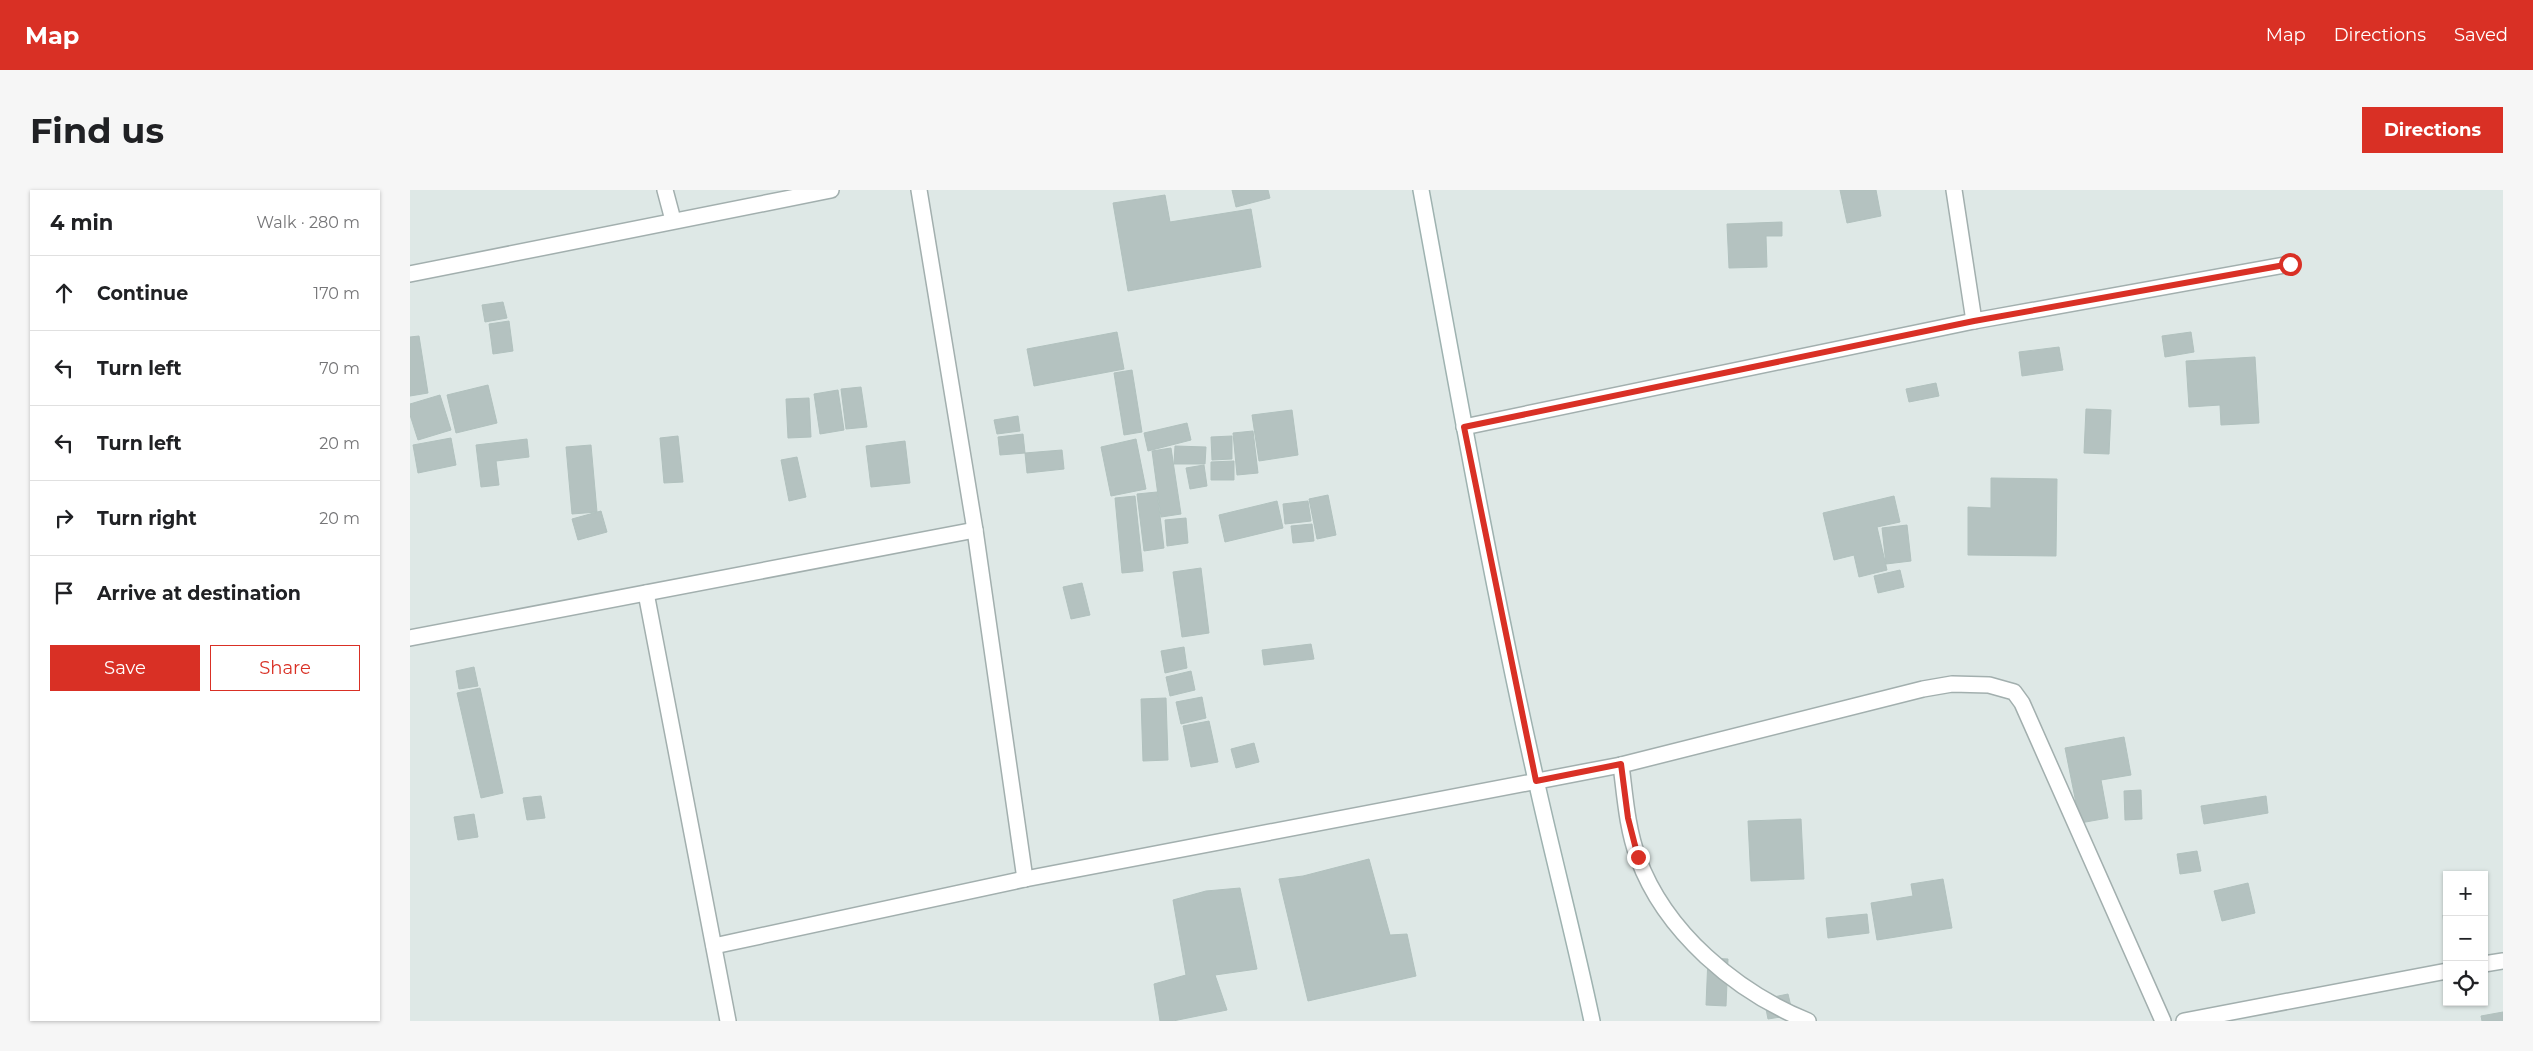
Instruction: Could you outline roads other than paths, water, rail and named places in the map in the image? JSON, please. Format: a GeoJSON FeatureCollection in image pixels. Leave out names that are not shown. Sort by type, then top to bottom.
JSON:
{"type":"FeatureCollection","features":[{"type":"Feature","properties":{"kind":"street"},"geometry":{"type":"LineString","coordinates":[[665,190],[673,220]]}},
{"type":"Feature","properties":{"kind":"street"},"geometry":{"type":"LineString","coordinates":[[410,274],[831,190]]}},
{"type":"Feature","properties":{"kind":"street"},"geometry":{"type":"LineString","coordinates":[[919,190],[975,530],[1026,879]]}},
{"type":"Feature","properties":{"kind":"street"},"geometry":{"type":"LineString","coordinates":[[1421,190],[1464,427],[1536,781],[1564,891],[1592,1021]]}},
{"type":"Feature","properties":{"kind":"street"},"geometry":{"type":"LineString","coordinates":[[1954,190],[1974,321]]}},
{"type":"Feature","properties":{"kind":"street"},"geometry":{"type":"LineString","coordinates":[[1464,427],[1974,321],[2290,264]]}},
{"type":"Feature","properties":{"kind":"street"},"geometry":{"type":"LineString","coordinates":[[410,638],[975,530]]}},
{"type":"Feature","properties":{"kind":"street"},"geometry":{"type":"LineString","coordinates":[[646,593],[728,1021]]}},
{"type":"Feature","properties":{"kind":"street"},"geometry":{"type":"LineString","coordinates":[[714,946],[1026,879],[1621,764],[1924,689],[1973,683],[2014,692],[2022,703],[2163,1021]]}},
{"type":"Feature","properties":{"kind":"street"},"geometry":{"type":"LineString","coordinates":[[1621,764],[1628,818],[1638,857],[1651,888],[1666,909],[1685,935],[1717,966],[1759,996],[1808,1021]]}},
{"type":"Feature","properties":{"kind":"street"},"geometry":{"type":"LineString","coordinates":[[2488,963],[2503,961]]}},
{"type":"Feature","properties":{"kind":"street"},"geometry":{"type":"LineString","coordinates":[[2184,1021],[2443,972]]}}]}
